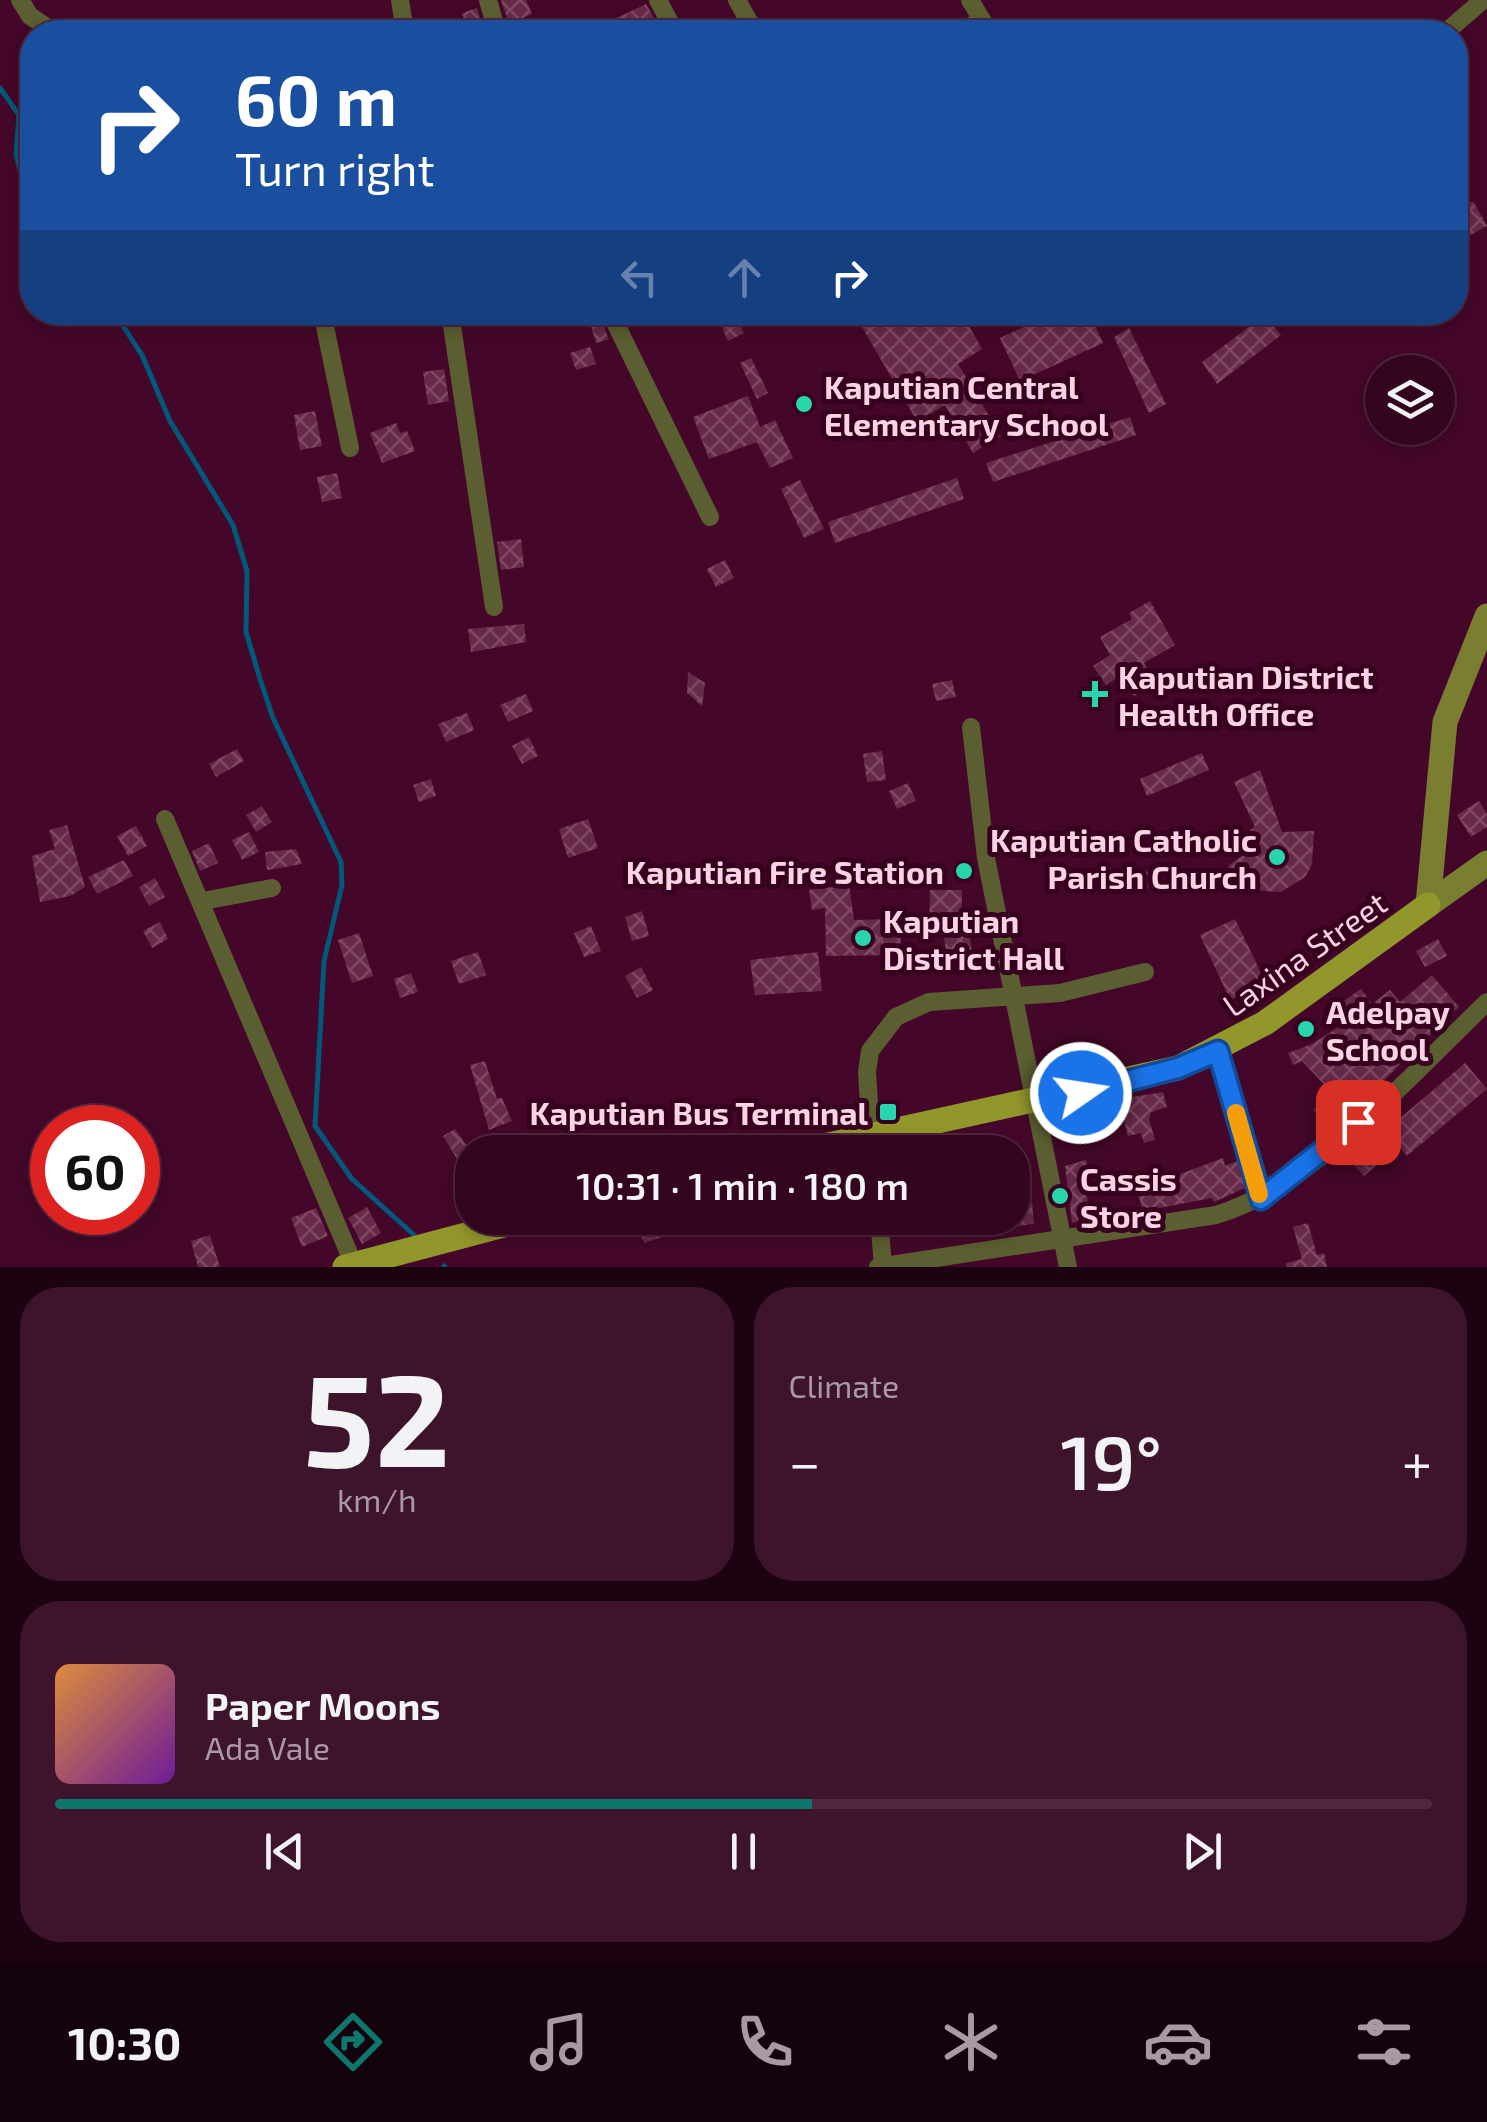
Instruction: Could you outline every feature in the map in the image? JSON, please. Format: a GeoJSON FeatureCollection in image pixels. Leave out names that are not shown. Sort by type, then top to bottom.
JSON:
{"type":"FeatureCollection","features":[{"type":"Feature","properties":{"kind":"main road","name":"Laxina Street"},"geometry":{"type":"LineString","coordinates":[[907,1135],[1154,1075],[1218,1051],[1265,1023],[1428,905]]}},
{"type":"Feature","properties":{"kind":"main road"},"geometry":{"type":"LineString","coordinates":[[366,1264],[469,1235]]}},
{"type":"Feature","properties":{"kind":"street"},"geometry":{"type":"LineString","coordinates":[[20,0],[36,20]]}},
{"type":"Feature","properties":{"kind":"street"},"geometry":{"type":"LineString","coordinates":[[1460,20],[1482,0]]}},
{"type":"Feature","properties":{"kind":"street"},"geometry":{"type":"LineString","coordinates":[[325,325],[350,448]]}},
{"type":"Feature","properties":{"kind":"street"},"geometry":{"type":"LineString","coordinates":[[452,325],[494,607]]}},
{"type":"Feature","properties":{"kind":"street"},"geometry":{"type":"LineString","coordinates":[[616,325],[710,517]]}},
{"type":"Feature","properties":{"kind":"street"},"geometry":{"type":"LineString","coordinates":[[1428,905],[1445,722],[1487,616]]}},
{"type":"Feature","properties":{"kind":"street"},"geometry":{"type":"LineString","coordinates":[[971,726],[976,796],[1068,1267]]}},
{"type":"Feature","properties":{"kind":"street"},"geometry":{"type":"LineString","coordinates":[[165,819],[203,901],[237,997],[366,1264]]}},
{"type":"Feature","properties":{"kind":"street","name":"Laxina Street"},"geometry":{"type":"LineString","coordinates":[[1428,905],[1487,863]]}},
{"type":"Feature","properties":{"kind":"street"},"geometry":{"type":"LineString","coordinates":[[203,901],[272,888]]}},
{"type":"Feature","properties":{"kind":"street"},"geometry":{"type":"LineString","coordinates":[[870,1135],[867,1072],[870,1051],[896,1017],[929,1002],[1084,990],[1146,972]]}},
{"type":"Feature","properties":{"kind":"street"},"geometry":{"type":"LineString","coordinates":[[879,1235],[881,1266],[1216,1215],[1261,1199],[1358,1122],[1487,1002]]}},
{"type":"Feature","properties":{"kind":"street"},"geometry":{"type":"LineString","coordinates":[[1218,1051],[1261,1199]]}},
{"type":"Feature","properties":{"kind":"building"},"geometry":{"type":"Polygon","coordinates":[[[501,0],[526,0],[532,14],[508,20],[501,0]]]}},
{"type":"Feature","properties":{"kind":"building"},"geometry":{"type":"Polygon","coordinates":[[[646,4],[654,18],[650,20],[612,20],[646,4]]]}},
{"type":"Feature","properties":{"kind":"building"},"geometry":{"type":"Polygon","coordinates":[[[477,8],[481,20],[464,20],[462,13],[477,8]]]}},
{"type":"Feature","properties":{"kind":"building"},"geometry":{"type":"Polygon","coordinates":[[[1473,201],[1487,226],[1468,236],[1468,204],[1473,201]]]}},
{"type":"Feature","properties":{"kind":"building"},"geometry":{"type":"Polygon","coordinates":[[[591,325],[603,325],[609,339],[596,343],[591,325]]]}},
{"type":"Feature","properties":{"kind":"building"},"geometry":{"type":"Polygon","coordinates":[[[721,325],[740,325],[744,333],[728,341],[721,325]]]}},
{"type":"Feature","properties":{"kind":"building"},"geometry":{"type":"Polygon","coordinates":[[[861,325],[968,325],[982,349],[958,364],[1001,436],[973,453],[945,405],[917,421],[861,325]]]}},
{"type":"Feature","properties":{"kind":"building"},"geometry":{"type":"Polygon","coordinates":[[[1028,325],[1095,325],[1103,343],[1020,381],[1000,338],[1028,325]]]}},
{"type":"Feature","properties":{"kind":"building"},"geometry":{"type":"Polygon","coordinates":[[[1252,325],[1273,325],[1281,335],[1217,384],[1202,362],[1252,325]]]}},
{"type":"Feature","properties":{"kind":"building"},"geometry":{"type":"Polygon","coordinates":[[[1129,328],[1166,404],[1149,413],[1114,337],[1129,328]]]}},
{"type":"Feature","properties":{"kind":"building"},"geometry":{"type":"Polygon","coordinates":[[[590,347],[596,364],[576,370],[570,353],[590,347]]]}},
{"type":"Feature","properties":{"kind":"building"},"geometry":{"type":"Polygon","coordinates":[[[751,358],[768,393],[757,399],[740,363],[751,358]]]}},
{"type":"Feature","properties":{"kind":"building"},"geometry":{"type":"Polygon","coordinates":[[[444,369],[449,401],[428,405],[423,372],[444,369]]]}},
{"type":"Feature","properties":{"kind":"building"},"geometry":{"type":"Polygon","coordinates":[[[748,396],[760,427],[775,420],[793,458],[770,468],[757,442],[709,459],[693,417],[748,396]]]}},
{"type":"Feature","properties":{"kind":"building"},"geometry":{"type":"Polygon","coordinates":[[[315,411],[322,446],[300,450],[294,415],[315,411]]]}},
{"type":"Feature","properties":{"kind":"building"},"geometry":{"type":"Polygon","coordinates":[[[1130,417],[1136,435],[993,482],[986,463],[1130,417]]]}},
{"type":"Feature","properties":{"kind":"building"},"geometry":{"type":"Polygon","coordinates":[[[396,423],[400,433],[407,431],[415,451],[382,463],[370,433],[396,423]]]}},
{"type":"Feature","properties":{"kind":"building"},"geometry":{"type":"Polygon","coordinates":[[[337,473],[342,498],[322,502],[317,477],[337,473]]]}},
{"type":"Feature","properties":{"kind":"building"},"geometry":{"type":"Polygon","coordinates":[[[957,478],[964,499],[835,543],[828,522],[957,478]]]}},
{"type":"Feature","properties":{"kind":"building"},"geometry":{"type":"Polygon","coordinates":[[[800,480],[824,529],[804,538],[781,489],[800,480]]]}},
{"type":"Feature","properties":{"kind":"building"},"geometry":{"type":"Polygon","coordinates":[[[521,539],[524,567],[501,570],[497,542],[521,539]]]}},
{"type":"Feature","properties":{"kind":"building"},"geometry":{"type":"Polygon","coordinates":[[[725,560],[734,578],[716,587],[707,569],[725,560]]]}},
{"type":"Feature","properties":{"kind":"building"},"geometry":{"type":"Polygon","coordinates":[[[1150,601],[1175,645],[1144,663],[1156,684],[1134,696],[1122,675],[1106,685],[1093,666],[1110,655],[1100,637],[1132,619],[1129,613],[1150,601]]]}},
{"type":"Feature","properties":{"kind":"building"},"geometry":{"type":"Polygon","coordinates":[[[524,624],[526,642],[471,652],[468,629],[524,624]]]}},
{"type":"Feature","properties":{"kind":"building"},"geometry":{"type":"Polygon","coordinates":[[[688,672],[705,683],[702,706],[687,693],[688,672]]]}},
{"type":"Feature","properties":{"kind":"building"},"geometry":{"type":"Polygon","coordinates":[[[952,680],[956,697],[936,701],[932,684],[952,680]]]}},
{"type":"Feature","properties":{"kind":"building"},"geometry":{"type":"Polygon","coordinates":[[[526,694],[533,711],[508,722],[500,705],[526,694]]]}},
{"type":"Feature","properties":{"kind":"building"},"geometry":{"type":"Polygon","coordinates":[[[467,713],[474,730],[446,742],[438,724],[467,713]]]}},
{"type":"Feature","properties":{"kind":"building"},"geometry":{"type":"Polygon","coordinates":[[[529,737],[538,756],[522,764],[512,746],[529,737]]]}},
{"type":"Feature","properties":{"kind":"building"},"geometry":{"type":"Polygon","coordinates":[[[237,749],[244,761],[216,777],[209,764],[237,749]]]}},
{"type":"Feature","properties":{"kind":"building"},"geometry":{"type":"Polygon","coordinates":[[[882,751],[886,780],[867,782],[863,754],[882,751]]]}},
{"type":"Feature","properties":{"kind":"building"},"geometry":{"type":"Polygon","coordinates":[[[1202,753],[1209,770],[1147,796],[1140,779],[1202,753]]]}},
{"type":"Feature","properties":{"kind":"building","name":"Kaputian Catholic Parish Church"},"geometry":{"type":"Polygon","coordinates":[[[1260,770],[1282,832],[1314,831],[1312,864],[1305,877],[1281,892],[1252,890],[1228,866],[1257,845],[1250,830],[1255,827],[1234,782],[1260,770]]]}},
{"type":"Feature","properties":{"kind":"building"},"geometry":{"type":"Polygon","coordinates":[[[431,779],[436,796],[419,802],[413,785],[431,779]]]}},
{"type":"Feature","properties":{"kind":"building"},"geometry":{"type":"Polygon","coordinates":[[[908,783],[916,801],[897,809],[889,791],[908,783]]]}},
{"type":"Feature","properties":{"kind":"building"},"geometry":{"type":"Polygon","coordinates":[[[1479,801],[1487,814],[1487,827],[1471,837],[1457,815],[1479,801]]]}},
{"type":"Feature","properties":{"kind":"building"},"geometry":{"type":"Polygon","coordinates":[[[262,806],[272,822],[256,832],[246,815],[262,806]]]}},
{"type":"Feature","properties":{"kind":"building"},"geometry":{"type":"Polygon","coordinates":[[[588,819],[598,848],[568,858],[559,829],[588,819]]]}},
{"type":"Feature","properties":{"kind":"building"},"geometry":{"type":"Polygon","coordinates":[[[67,825],[85,887],[70,896],[40,902],[32,856],[55,849],[49,830],[67,825]]]}},
{"type":"Feature","properties":{"kind":"building"},"geometry":{"type":"Polygon","coordinates":[[[136,826],[147,846],[128,856],[117,836],[136,826]]]}},
{"type":"Feature","properties":{"kind":"building"},"geometry":{"type":"Polygon","coordinates":[[[249,832],[259,852],[242,860],[232,840],[249,832]]]}},
{"type":"Feature","properties":{"kind":"building"},"geometry":{"type":"Polygon","coordinates":[[[209,843],[218,863],[200,871],[192,851],[209,843]]]}},
{"type":"Feature","properties":{"kind":"building"},"geometry":{"type":"Polygon","coordinates":[[[296,849],[302,864],[267,870],[265,852],[296,849]]]}},
{"type":"Feature","properties":{"kind":"building"},"geometry":{"type":"Polygon","coordinates":[[[124,860],[133,876],[97,894],[88,877],[124,860]]]}},
{"type":"Feature","properties":{"kind":"building"},"geometry":{"type":"Polygon","coordinates":[[[1147,871],[1152,886],[1133,892],[1128,877],[1147,871]]]}},
{"type":"Feature","properties":{"kind":"building"},"geometry":{"type":"Polygon","coordinates":[[[155,878],[165,897],[149,906],[139,887],[155,878]]]}},
{"type":"Feature","properties":{"kind":"building","name":"Kaputian District Hall"},"geometry":{"type":"Polygon","coordinates":[[[849,885],[854,920],[900,919],[901,955],[826,956],[825,908],[812,910],[809,890],[849,885]]]}},
{"type":"Feature","properties":{"kind":"building"},"geometry":{"type":"Polygon","coordinates":[[[930,890],[962,890],[961,933],[969,931],[973,959],[948,963],[943,932],[929,931],[930,890]]]}},
{"type":"Feature","properties":{"kind":"building"},"geometry":{"type":"Polygon","coordinates":[[[642,911],[649,936],[632,941],[625,917],[642,911]]]}},
{"type":"Feature","properties":{"kind":"building"},"geometry":{"type":"Polygon","coordinates":[[[1235,919],[1266,983],[1230,1000],[1200,935],[1235,919]]]}},
{"type":"Feature","properties":{"kind":"building"},"geometry":{"type":"Polygon","coordinates":[[[160,922],[168,939],[152,948],[143,931],[160,922]]]}},
{"type":"Feature","properties":{"kind":"building"},"geometry":{"type":"Polygon","coordinates":[[[591,926],[601,951],[584,957],[574,933],[591,926]]]}},
{"type":"Feature","properties":{"kind":"building"},"geometry":{"type":"Polygon","coordinates":[[[359,933],[373,976],[352,983],[338,940],[359,933]]]}},
{"type":"Feature","properties":{"kind":"building"},"geometry":{"type":"Polygon","coordinates":[[[1438,939],[1447,956],[1425,967],[1416,951],[1438,939]]]}},
{"type":"Feature","properties":{"kind":"building"},"geometry":{"type":"Polygon","coordinates":[[[478,952],[486,975],[459,984],[451,961],[478,952]]]}},
{"type":"Feature","properties":{"kind":"building"},"geometry":{"type":"Polygon","coordinates":[[[818,952],[822,991],[755,995],[750,960],[818,952]]]}},
{"type":"Feature","properties":{"kind":"building"},"geometry":{"type":"Polygon","coordinates":[[[641,967],[653,990],[637,998],[625,976],[641,967]]]}},
{"type":"Feature","properties":{"kind":"building"},"geometry":{"type":"Polygon","coordinates":[[[411,973],[418,992],[400,998],[394,979],[411,973]]]}},
{"type":"Feature","properties":{"kind":"building"},"geometry":{"type":"Polygon","coordinates":[[[1432,975],[1459,1007],[1332,1131],[1313,1110],[1332,1093],[1302,1061],[1293,1065],[1288,1053],[1312,1044],[1353,1018],[1342,1002],[1361,989],[1372,1004],[1390,990],[1400,1002],[1432,975]]]}},
{"type":"Feature","properties":{"kind":"building"},"geometry":{"type":"Polygon","coordinates":[[[485,1061],[497,1099],[502,1098],[512,1121],[489,1130],[470,1065],[485,1061]]]}},
{"type":"Feature","properties":{"kind":"building"},"geometry":{"type":"Polygon","coordinates":[[[1465,1063],[1487,1089],[1407,1156],[1386,1130],[1465,1063]]]}},
{"type":"Feature","properties":{"kind":"building"},"geometry":{"type":"Polygon","coordinates":[[[1163,1092],[1167,1107],[1151,1112],[1149,1119],[1155,1140],[1144,1143],[1141,1133],[1128,1136],[1122,1112],[1092,1120],[1085,1105],[1163,1092]]]}},
{"type":"Feature","properties":{"kind":"building"},"geometry":{"type":"Polygon","coordinates":[[[455,1129],[459,1135],[455,1135],[455,1156],[443,1136],[455,1129]]]}},
{"type":"Feature","properties":{"kind":"building"},"geometry":{"type":"Polygon","coordinates":[[[1364,1145],[1379,1163],[1364,1176],[1348,1158],[1364,1145]]]}},
{"type":"Feature","properties":{"kind":"building"},"geometry":{"type":"Polygon","coordinates":[[[1223,1158],[1225,1166],[1237,1161],[1245,1188],[1214,1202],[1212,1198],[1143,1211],[1137,1190],[1223,1158]]]}},
{"type":"Feature","properties":{"kind":"building"},"geometry":{"type":"Polygon","coordinates":[[[1086,1160],[1091,1179],[1083,1181],[1092,1218],[1072,1223],[1065,1166],[1086,1160]]]}},
{"type":"Feature","properties":{"kind":"building"},"geometry":{"type":"Polygon","coordinates":[[[1030,1198],[1032,1203],[1034,1224],[1030,1224],[1030,1198]]]}},
{"type":"Feature","properties":{"kind":"building"},"geometry":{"type":"Polygon","coordinates":[[[367,1207],[381,1233],[362,1244],[348,1218],[367,1207]]]}},
{"type":"Feature","properties":{"kind":"building"},"geometry":{"type":"Polygon","coordinates":[[[316,1208],[328,1236],[302,1247],[291,1218],[316,1208]]]}},
{"type":"Feature","properties":{"kind":"building"},"geometry":{"type":"Polygon","coordinates":[[[1308,1223],[1317,1255],[1324,1253],[1327,1267],[1287,1267],[1286,1263],[1302,1259],[1293,1227],[1308,1223]]]}},
{"type":"Feature","properties":{"kind":"building"},"geometry":{"type":"Polygon","coordinates":[[[210,1235],[220,1267],[198,1267],[191,1241],[210,1235]]]}},
{"type":"Feature","properties":{"kind":"building"},"geometry":{"type":"Polygon","coordinates":[[[641,1235],[661,1235],[662,1237],[644,1243],[641,1235]]]}},
{"type":"Feature","properties":{"kind":"waterway"},"geometry":{"type":"LineString","coordinates":[[0,88],[19,115],[16,155],[20,170]]}},
{"type":"Feature","properties":{"kind":"waterway"},"geometry":{"type":"LineString","coordinates":[[122,325],[142,355],[170,421],[233,525],[247,571],[246,632],[260,679],[273,718],[341,862],[342,885],[324,961],[315,1126],[352,1179],[414,1235]]}},
{"type":"Feature","properties":{"kind":"slow traffic"},"geometry":{"type":"LineString","coordinates":[[1236,1113],[1259,1194]]}},
{"type":"Feature","properties":{"kind":"place","name":"Kaputian Central Elementary School"},"geometry":{"type":"Point","coordinates":[804,404]}},
{"type":"Feature","properties":{"kind":"place","name":"Kaputian District Health Office"},"geometry":{"type":"Point","coordinates":[1095,694]}},
{"type":"Feature","properties":{"kind":"place","name":"Kaputian Catholic Parish Church"},"geometry":{"type":"Point","coordinates":[1277,857]}},
{"type":"Feature","properties":{"kind":"place","name":"Kaputian Fire Station"},"geometry":{"type":"Point","coordinates":[964,871]}},
{"type":"Feature","properties":{"kind":"place","name":"Kaputian District Hall"},"geometry":{"type":"Point","coordinates":[863,938]}},
{"type":"Feature","properties":{"kind":"place","name":"Adelpay School"},"geometry":{"type":"Point","coordinates":[1306,1029]}},
{"type":"Feature","properties":{"kind":"place","name":"Kaputian Bus Terminal"},"geometry":{"type":"Point","coordinates":[888,1112]}},
{"type":"Feature","properties":{"kind":"place","name":"Cassis Store"},"geometry":{"type":"Point","coordinates":[1060,1196]}},
{"type":"Feature","properties":{"kind":"route"},"geometry":{"type":"LineString","coordinates":[[1081,1093],[1178,1068],[1218,1051],[1261,1199],[1285,1184],[1358,1122]]}}]}
